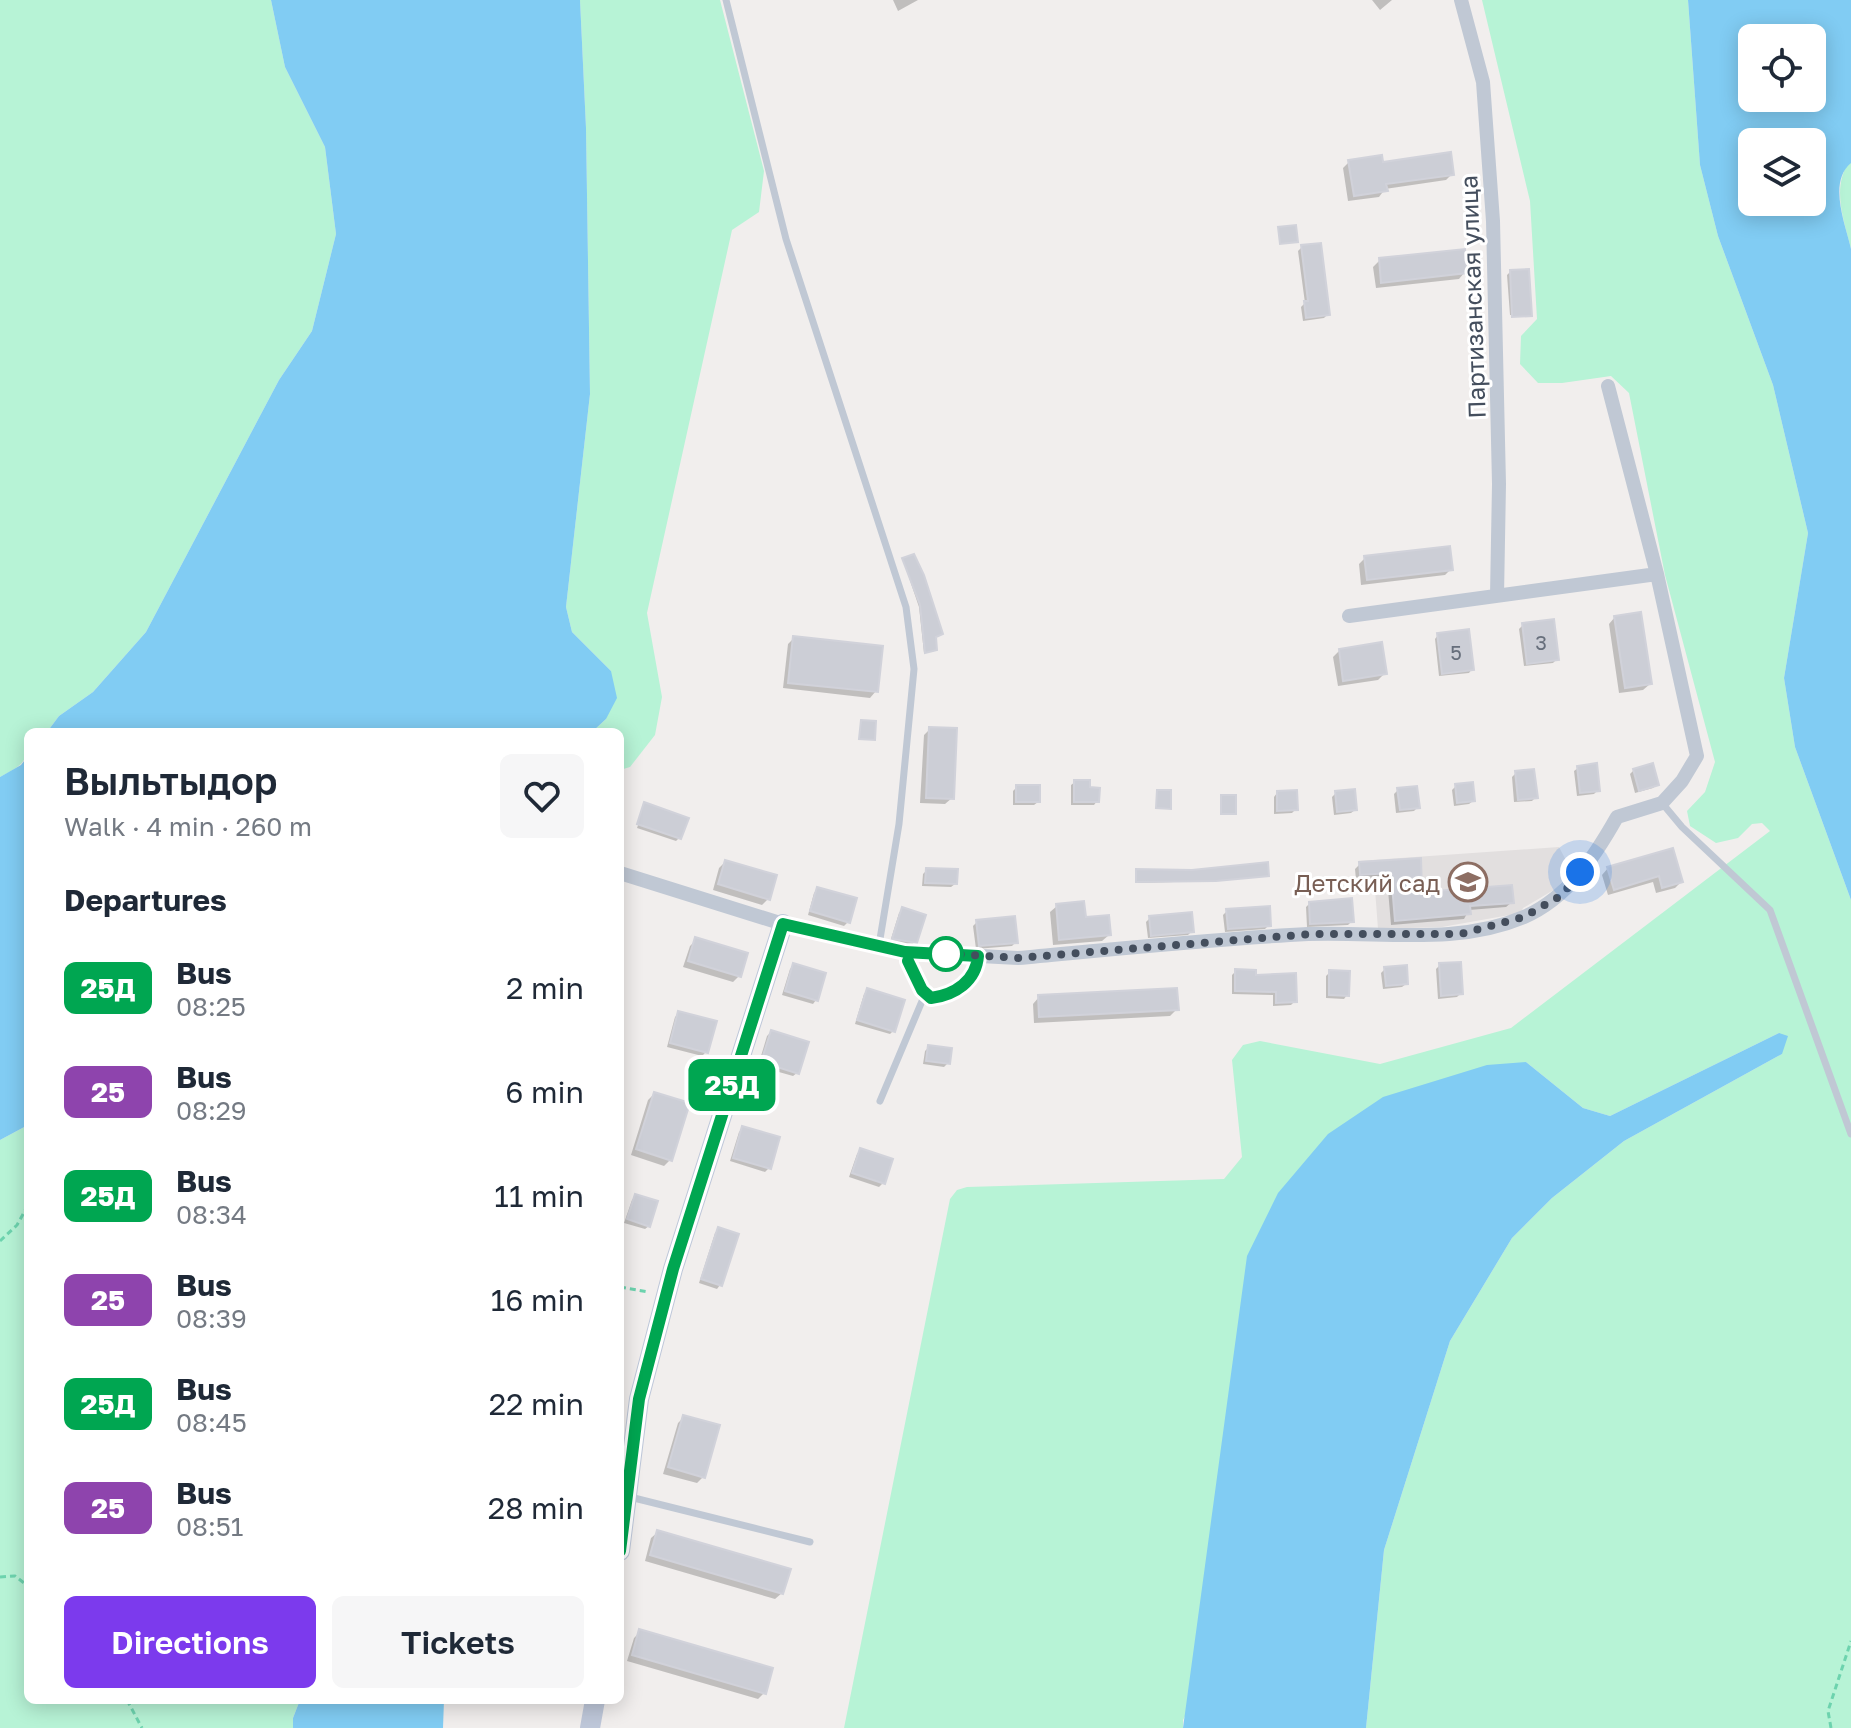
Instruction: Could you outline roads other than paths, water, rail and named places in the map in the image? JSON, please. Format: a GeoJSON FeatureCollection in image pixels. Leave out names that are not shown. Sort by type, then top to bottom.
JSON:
{"type":"FeatureCollection","features":[{"type":"Feature","properties":{"kind":"street","name":"Партизанская улица"},"geometry":{"type":"LineString","coordinates":[[1461,0],[1483,82],[1493,221],[1499,484],[1497,596]]}},
{"type":"Feature","properties":{"kind":"street"},"geometry":{"type":"LineString","coordinates":[[624,874],[783,924],[905,952],[1018,958],[1311,934],[1461,934],[1524,917],[1562,895],[1599,849],[1617,817],[1662,803],[1682,781],[1697,756],[1657,574],[1608,386]]}},
{"type":"Feature","properties":{"kind":"street"},"geometry":{"type":"LineString","coordinates":[[1349,616],[1657,574]]}},
{"type":"Feature","properties":{"kind":"street"},"geometry":{"type":"LineString","coordinates":[[624,1524],[639,1399],[673,1269],[783,924]]}},
{"type":"Feature","properties":{"kind":"street"},"geometry":{"type":"LineString","coordinates":[[590,1728],[594,1704]]}},
{"type":"Feature","properties":{"kind":"lane"},"geometry":{"type":"LineString","coordinates":[[726,0],[786,239],[906,607],[914,669],[899,824],[879,945]]}},
{"type":"Feature","properties":{"kind":"lane"},"geometry":{"type":"LineString","coordinates":[[1662,803],[1682,827],[1770,910],[1851,1134]]}},
{"type":"Feature","properties":{"kind":"lane"},"geometry":{"type":"LineString","coordinates":[[905,952],[925,994],[936,998],[955,992],[977,970],[978,956]]}},
{"type":"Feature","properties":{"kind":"lane"},"geometry":{"type":"LineString","coordinates":[[880,1101],[925,994]]}},
{"type":"Feature","properties":{"kind":"lane"},"geometry":{"type":"LineString","coordinates":[[628,1496],[810,1542]]}},
{"type":"Feature","properties":{"kind":"water"},"geometry":{"type":"Polygon","coordinates":[[[271,0],[580,0],[586,128],[590,394],[566,607],[572,632],[611,671],[617,698],[606,719],[596,728],[50,728],[59,716],[93,692],[146,632],[279,380],[312,331],[336,234],[325,147],[285,67],[271,0]]]}},
{"type":"Feature","properties":{"kind":"water"},"geometry":{"type":"Polygon","coordinates":[[[1688,0],[1851,0],[1851,163],[1844,171],[1839,192],[1851,249],[1851,900],[1795,747],[1784,678],[1808,533],[1773,385],[1718,236],[1700,165],[1688,0]]]}},
{"type":"Feature","properties":{"kind":"water"},"geometry":{"type":"Polygon","coordinates":[[[24,761],[24,1127],[0,1140],[0,777],[24,761]]]}},
{"type":"Feature","properties":{"kind":"water"},"geometry":{"type":"Polygon","coordinates":[[[1779,1033],[1788,1036],[1782,1054],[1624,1141],[1552,1198],[1512,1238],[1450,1341],[1384,1550],[1366,1728],[1183,1728],[1247,1256],[1278,1193],[1328,1134],[1383,1097],[1487,1065],[1526,1062],[1583,1108],[1610,1116],[1779,1033]]]}},
{"type":"Feature","properties":{"kind":"water"},"geometry":{"type":"Polygon","coordinates":[[[298,1704],[444,1704],[443,1728],[293,1728],[298,1704]]]}},
{"type":"Feature","properties":{"kind":"place","name":"Детский сад"},"geometry":{"type":"Point","coordinates":[1468,882]}}]}
